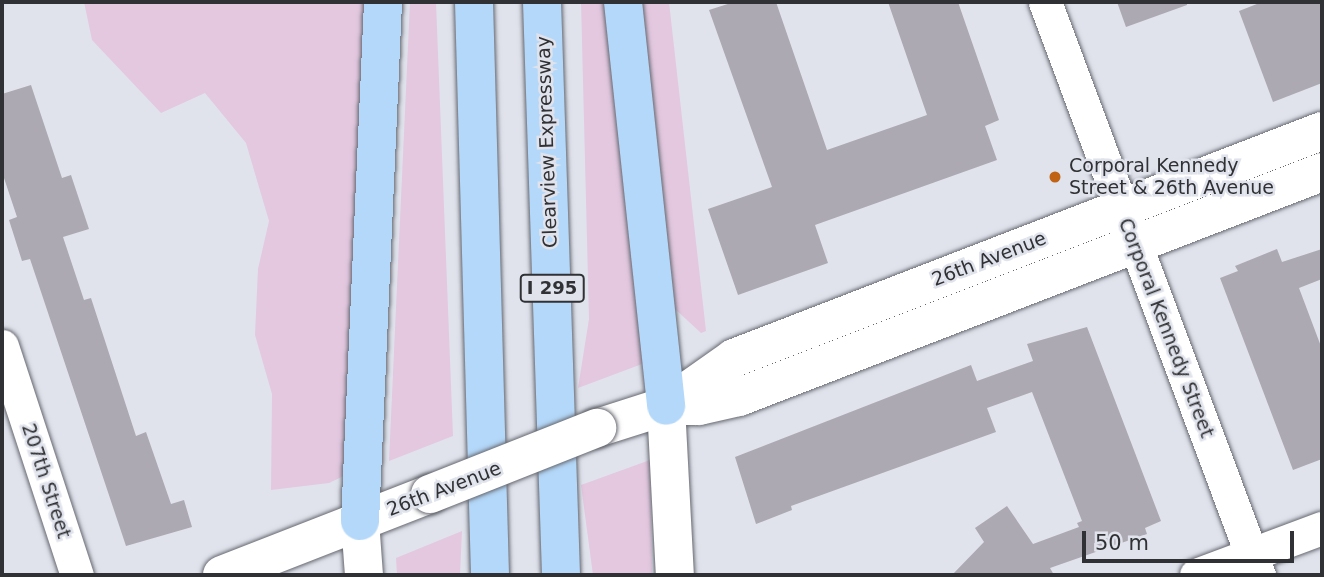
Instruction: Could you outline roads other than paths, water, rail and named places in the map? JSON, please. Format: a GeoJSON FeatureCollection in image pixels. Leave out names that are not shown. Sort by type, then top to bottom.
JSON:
{"type":"FeatureCollection","features":[{"type":"Feature","properties":{"kind":"highway"},"geometry":{"type":"LineString","coordinates":[[360,521],[383,2]]}},
{"type":"Feature","properties":{"kind":"highway"},"geometry":{"type":"LineString","coordinates":[[474,2],[491,575]]}},
{"type":"Feature","properties":{"kind":"highway","name":"Clearview Expressway"},"geometry":{"type":"LineString","coordinates":[[542,2],[561,575]]}},
{"type":"Feature","properties":{"kind":"highway"},"geometry":{"type":"LineString","coordinates":[[623,2],[666,406]]}},
{"type":"Feature","properties":{"kind":"street","name":"Corporal Kennedy Street"},"geometry":{"type":"LineString","coordinates":[[1045,2],[1255,565]]}},
{"type":"Feature","properties":{"kind":"street","name":"26th Avenue"},"geometry":{"type":"LineString","coordinates":[[222,575],[597,428],[666,406],[734,358],[1322,131]]}},
{"type":"Feature","properties":{"kind":"street","name":"26th Avenue"},"geometry":{"type":"LineString","coordinates":[[666,406],[699,406],[739,397],[1322,172]]}},
{"type":"Feature","properties":{"kind":"street","name":"207th Street"},"geometry":{"type":"LineString","coordinates":[[2,346],[77,575]]}},
{"type":"Feature","properties":{"kind":"street"},"geometry":{"type":"LineString","coordinates":[[666,406],[675,575]]}},
{"type":"Feature","properties":{"kind":"street"},"geometry":{"type":"LineString","coordinates":[[360,521],[364,575]]}},
{"type":"Feature","properties":{"kind":"street"},"geometry":{"type":"LineString","coordinates":[[1196,575],[1255,565],[1322,528]]}},
{"type":"Feature","properties":{"kind":"place","name":"Corporal Kennedy Street & 26th Avenue"},"geometry":{"type":"Point","coordinates":[1055,177]}}]}
